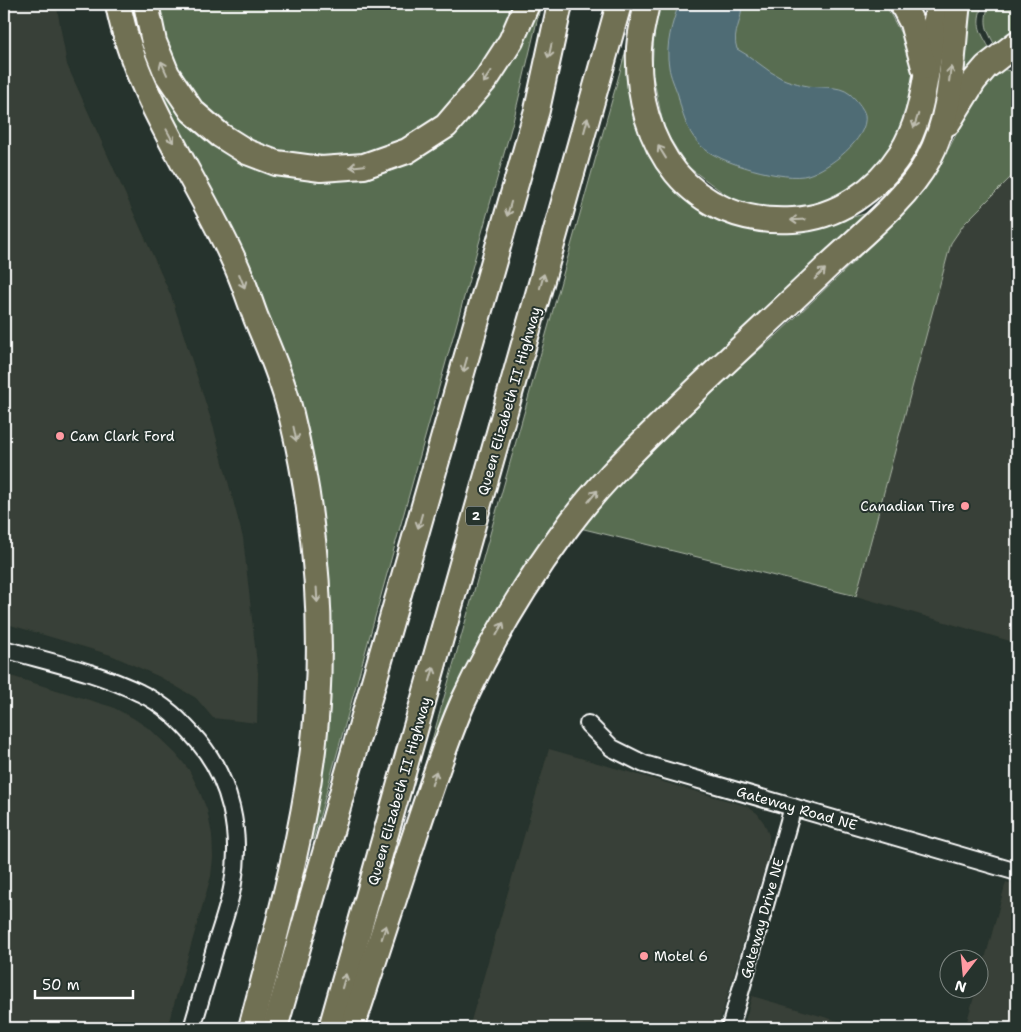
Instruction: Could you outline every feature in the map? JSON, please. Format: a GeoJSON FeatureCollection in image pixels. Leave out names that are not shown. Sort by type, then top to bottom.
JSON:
{"type":"FeatureCollection","features":[{"type":"Feature","properties":{"kind":"highway"},"geometry":{"type":"LineString","coordinates":[[118,4],[129,52],[147,93],[234,262],[274,360],[290,411],[308,502],[318,616],[318,660],[313,748],[306,799],[288,888],[251,1028]]}},
{"type":"Feature","properties":{"kind":"highway"},"geometry":{"type":"LineString","coordinates":[[146,4],[154,42],[167,74],[192,111],[220,135],[247,152],[276,162],[321,169],[364,166],[407,151],[446,126],[488,78],[511,41],[527,4]]}},
{"type":"Feature","properties":{"kind":"highway"},"geometry":{"type":"LineString","coordinates":[[275,1028],[537,110],[560,4]]}},
{"type":"Feature","properties":{"kind":"highway","name":"Queen Elizabeth II Highway"},"geometry":{"type":"LineString","coordinates":[[331,1028],[545,272],[618,4]]}},
{"type":"Feature","properties":{"kind":"highway"},"geometry":{"type":"LineString","coordinates":[[647,4],[639,48],[641,94],[645,114],[657,145],[678,174],[700,196],[728,212],[749,218],[771,221],[810,219],[842,207],[871,188],[892,166],[911,135],[922,99],[938,4]]}},
{"type":"Feature","properties":{"kind":"highway"},"geometry":{"type":"LineString","coordinates":[[902,4],[912,23],[926,73]]}},
{"type":"Feature","properties":{"kind":"highway"},"geometry":{"type":"LineString","coordinates":[[937,139],[946,110],[958,4]]}},
{"type":"Feature","properties":{"kind":"highway"},"geometry":{"type":"LineString","coordinates":[[352,1028],[448,739],[462,704],[485,657],[532,578],[564,531],[623,461],[707,378],[785,307],[905,192],[924,167],[937,139],[974,80],[986,67],[1017,43]]}},
{"type":"Feature","properties":{"kind":"street"},"geometry":{"type":"LineString","coordinates":[[4,649],[122,685],[141,693],[162,706],[182,722],[211,758],[220,774],[232,810],[236,843],[235,866],[230,898],[192,1028]]}},
{"type":"Feature","properties":{"kind":"street","name":"Gateway Road NE"},"geometry":{"type":"LineString","coordinates":[[588,724],[612,748],[644,764],[1017,872]]}},
{"type":"Feature","properties":{"kind":"street","name":"Gateway Drive NE"},"geometry":{"type":"LineString","coordinates":[[730,1028],[793,807]]}},
{"type":"Feature","properties":{"kind":"shaded area"},"geometry":{"type":"Polygon","coordinates":[[[4,4],[58,4],[57,8],[67,65],[171,296],[214,429],[243,538],[258,673],[257,723],[213,718],[196,698],[160,677],[111,655],[4,623],[4,4]]]}},
{"type":"Feature","properties":{"kind":"shaded area"},"geometry":{"type":"Polygon","coordinates":[[[1017,171],[1017,643],[856,596],[951,243],[964,224],[1017,171]]]}},
{"type":"Feature","properties":{"kind":"shaded area"},"geometry":{"type":"Polygon","coordinates":[[[4,674],[112,707],[133,718],[151,730],[176,754],[189,770],[199,790],[207,810],[212,835],[213,857],[211,876],[167,1028],[4,1028],[4,674]]]}},
{"type":"Feature","properties":{"kind":"shaded area"},"geometry":{"type":"Polygon","coordinates":[[[549,749],[746,806],[757,813],[764,823],[769,835],[769,853],[718,1028],[469,1028],[549,749]]]}},
{"type":"Feature","properties":{"kind":"shaded area"},"geometry":{"type":"Polygon","coordinates":[[[1006,882],[1017,886],[1017,1028],[965,1028],[973,1000],[988,1000],[987,950],[1006,882]]]}},
{"type":"Feature","properties":{"kind":"shaded area"},"geometry":{"type":"Polygon","coordinates":[[[752,996],[862,1028],[743,1028],[752,996]]]}},
{"type":"Feature","properties":{"kind":"green space"},"geometry":{"type":"Polygon","coordinates":[[[130,4],[138,4],[175,104],[200,135],[240,159],[276,175],[316,182],[366,177],[419,158],[445,142],[493,90],[513,54],[536,4],[541,4],[515,114],[313,840],[306,837],[328,688],[328,564],[310,454],[140,58],[132,25],[130,4]]]}},
{"type":"Feature","properties":{"kind":"green space"},"geometry":{"type":"Polygon","coordinates":[[[157,4],[518,4],[490,61],[450,111],[398,146],[351,158],[303,159],[258,146],[216,123],[181,80],[158,28],[157,4]]]}},
{"type":"Feature","properties":{"kind":"green space"},"geometry":{"type":"Polygon","coordinates":[[[659,4],[885,4],[913,56],[912,93],[904,128],[888,160],[856,193],[813,209],[767,212],[734,201],[687,166],[664,129],[652,71],[655,15],[659,4]]]}},
{"type":"Feature","properties":{"kind":"green space"},"geometry":{"type":"Polygon","coordinates":[[[970,4],[983,4],[979,24],[991,51],[959,85],[970,4]]]}},
{"type":"Feature","properties":{"kind":"green space"},"geometry":{"type":"Polygon","coordinates":[[[989,4],[998,4],[1017,10],[1017,33],[996,47],[986,26],[989,4]]]}},
{"type":"Feature","properties":{"kind":"green space"},"geometry":{"type":"Polygon","coordinates":[[[628,43],[689,201],[831,223],[868,213],[546,544],[420,783],[628,43]]]}},
{"type":"Feature","properties":{"kind":"green space"},"geometry":{"type":"Polygon","coordinates":[[[1017,66],[1017,171],[964,224],[951,243],[856,596],[580,528],[618,483],[712,390],[777,335],[884,233],[949,148],[977,95],[998,68],[1010,71],[1017,66]]]}},
{"type":"Feature","properties":{"kind":"water"},"geometry":{"type":"Polygon","coordinates":[[[679,4],[741,4],[741,15],[736,32],[737,49],[783,79],[809,86],[840,89],[850,94],[859,104],[865,115],[865,124],[861,134],[846,152],[836,160],[816,172],[798,176],[784,176],[753,170],[722,159],[701,146],[692,135],[686,122],[670,74],[668,59],[669,43],[679,4]]]}},
{"type":"Feature","properties":{"kind":"place","name":"Cam Clark Ford"},"geometry":{"type":"Point","coordinates":[60,436]}},
{"type":"Feature","properties":{"kind":"place","name":"Canadian Tire"},"geometry":{"type":"Point","coordinates":[965,506]}},
{"type":"Feature","properties":{"kind":"place","name":"Motel 6"},"geometry":{"type":"Point","coordinates":[644,956]}}]}
